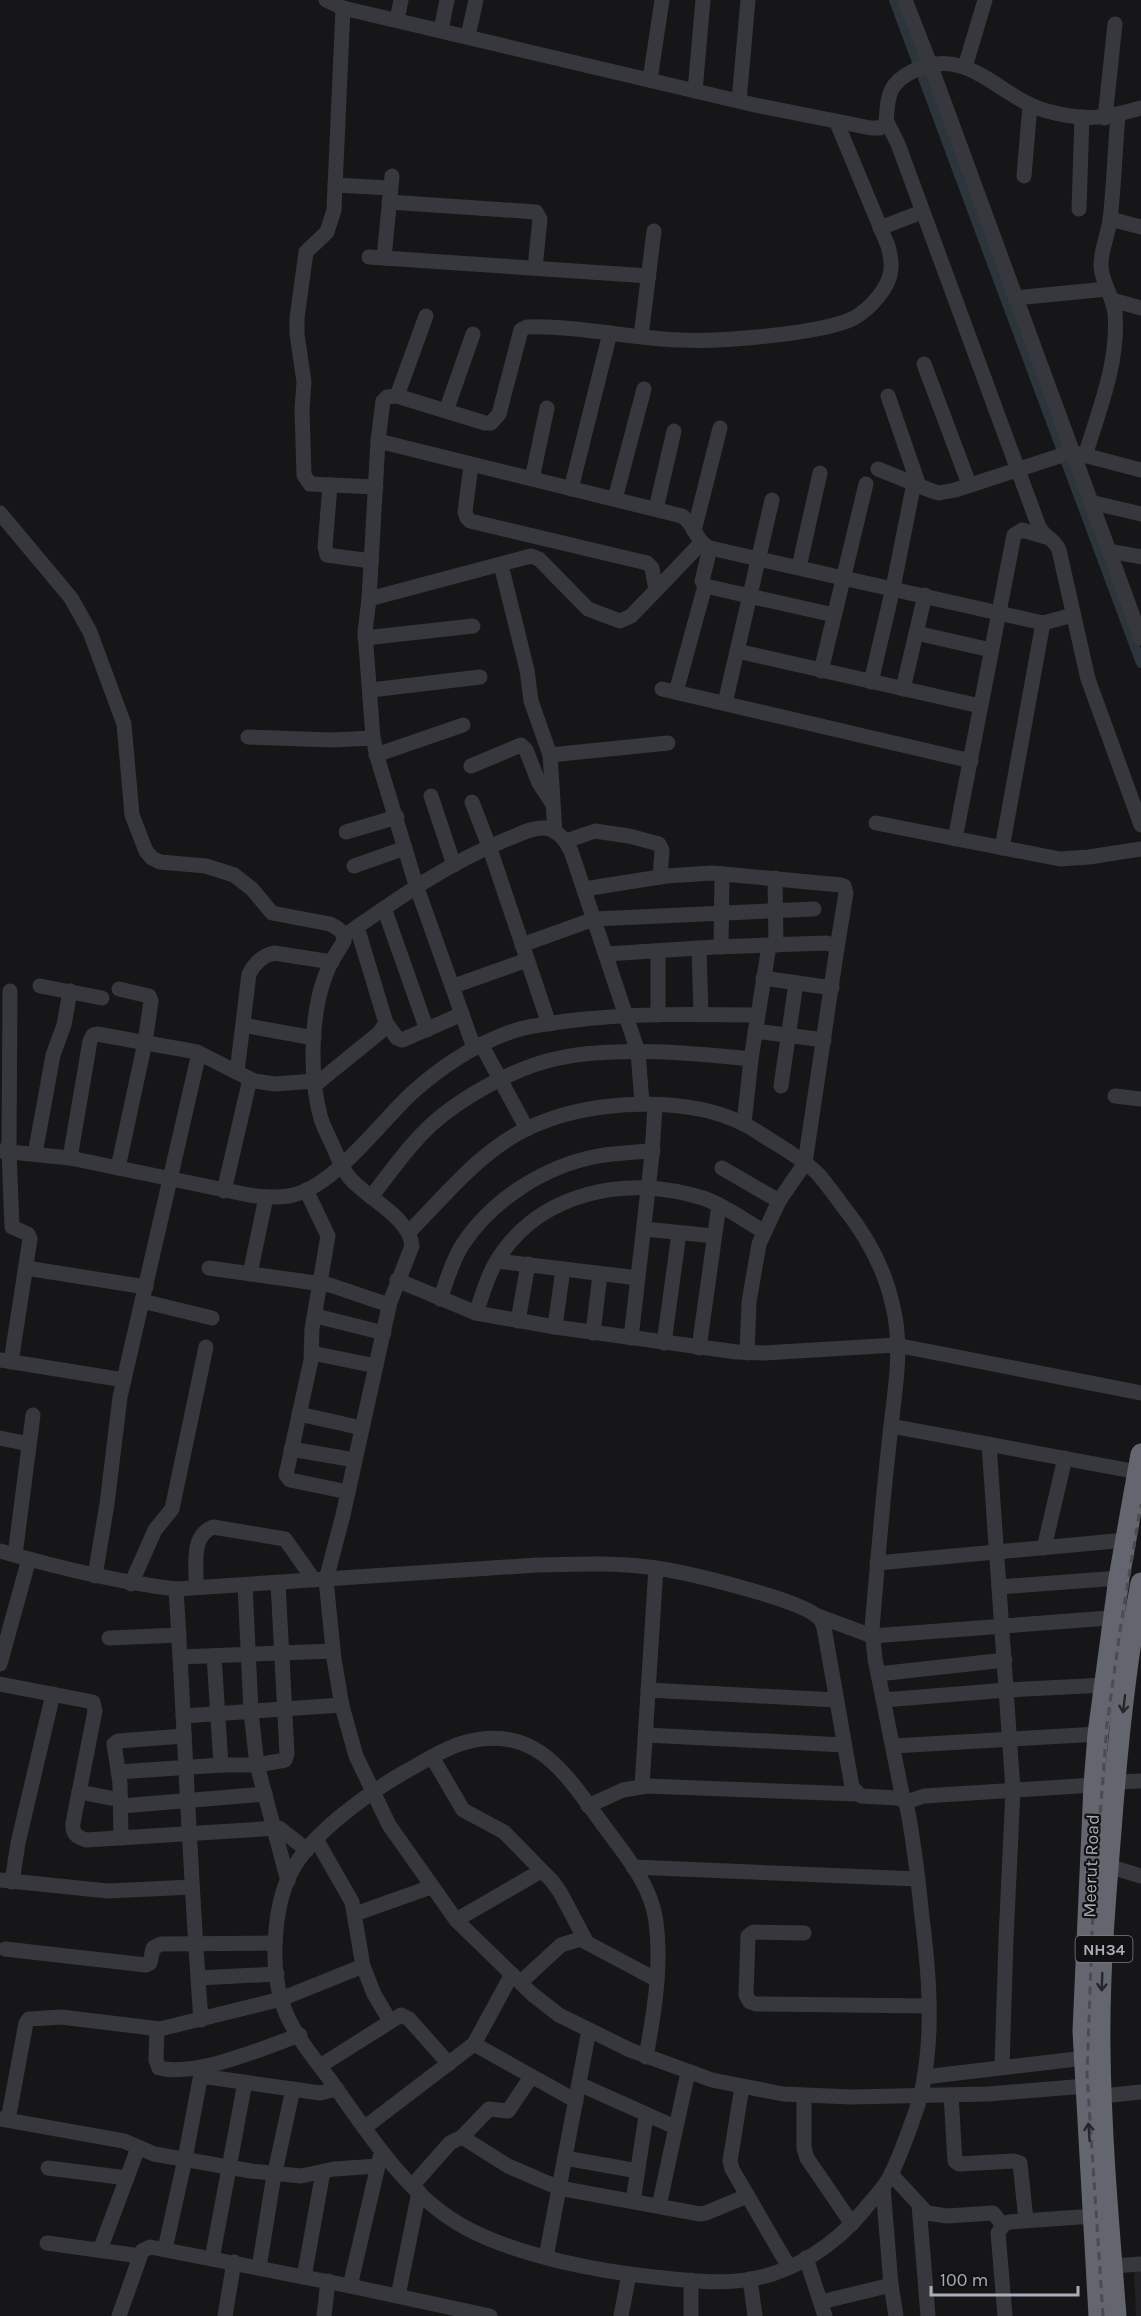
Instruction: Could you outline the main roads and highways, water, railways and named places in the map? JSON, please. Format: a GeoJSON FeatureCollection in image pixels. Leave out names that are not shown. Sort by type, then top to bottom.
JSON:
{"type":"FeatureCollection","features":[{"type":"Feature","properties":{"kind":"highway","name":"Meerut Road"},"geometry":{"type":"LineString","coordinates":[[1099,2316],[1094,2216],[1092,2093],[1100,2048],[1108,1866],[1105,1783],[1098,1734],[1119,1578],[1139,1463]]}},
{"type":"Feature","properties":{"kind":"highway","name":"Meerut Road"},"geometry":{"type":"LineString","coordinates":[[1116,2316],[1092,2093],[1085,2058],[1083,2031],[1105,1783],[1135,1664],[1135,1616],[1141,1583]]}},
{"type":"Feature","properties":{"kind":"waterway"},"geometry":{"type":"LineString","coordinates":[[894,0],[1141,663]]}},
{"type":"Feature","properties":{"kind":"railway"},"geometry":{"type":"LineString","coordinates":[[1103,2316],[1087,2074],[1093,1909],[1107,1724],[1141,1504]]}}]}
